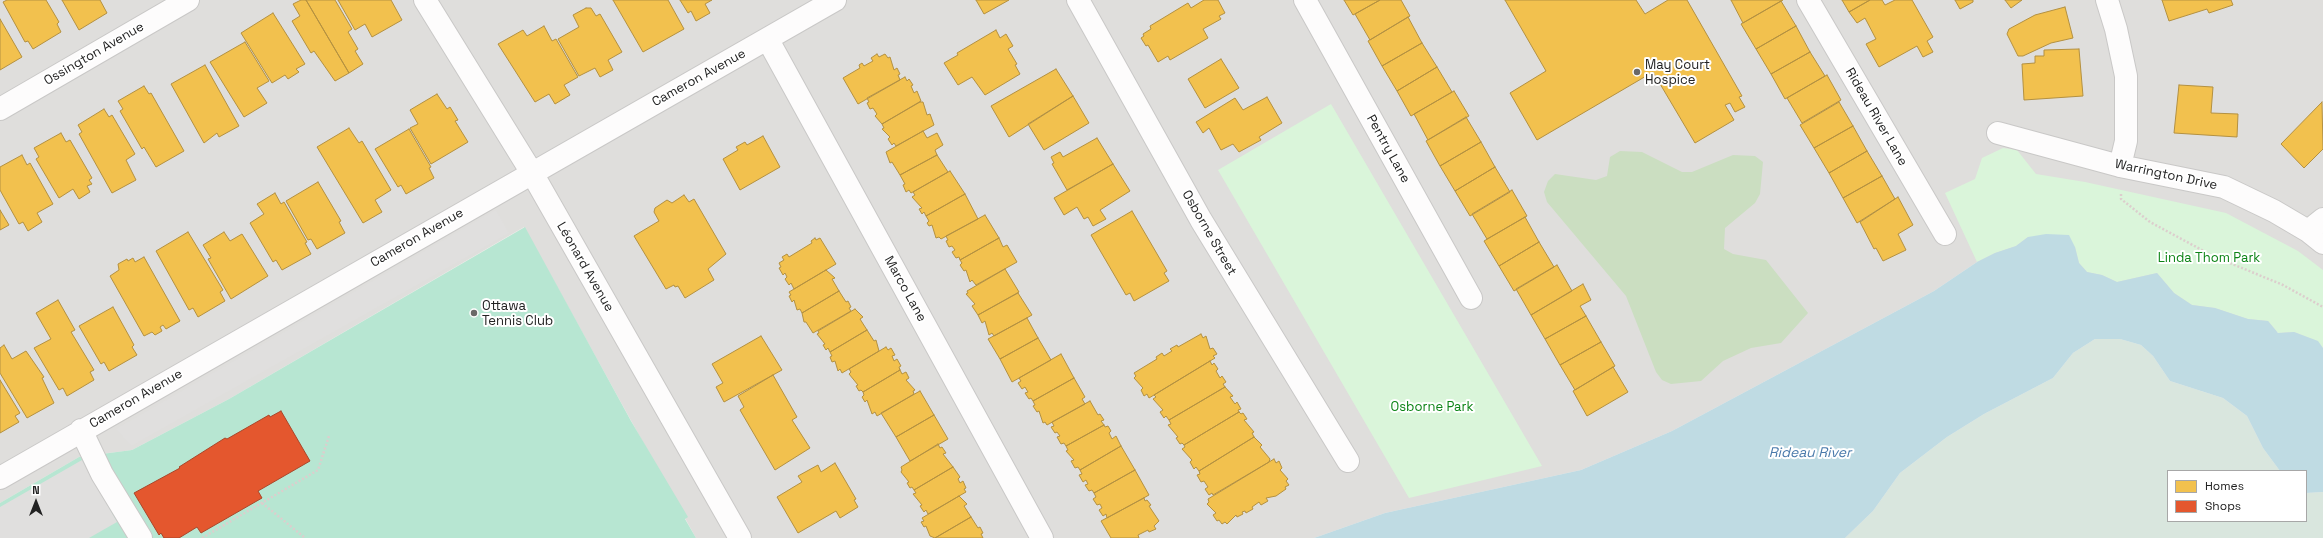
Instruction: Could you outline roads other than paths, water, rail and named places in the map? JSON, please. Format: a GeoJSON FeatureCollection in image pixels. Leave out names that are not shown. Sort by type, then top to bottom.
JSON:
{"type":"FeatureCollection","features":[{"type":"Feature","properties":{"kind":"street","name":"Ossington Avenue"},"geometry":{"type":"LineString","coordinates":[[0,109],[188,0]]}},
{"type":"Feature","properties":{"kind":"street","name":"Léonard Avenue"},"geometry":{"type":"LineString","coordinates":[[425,0],[532,173],[740,538]]}},
{"type":"Feature","properties":{"kind":"street","name":"Cameron Avenue"},"geometry":{"type":"LineString","coordinates":[[0,478],[81,430],[768,40],[835,0]]}},
{"type":"Feature","properties":{"kind":"street","name":"Osborne Street"},"geometry":{"type":"LineString","coordinates":[[1078,0],[1201,220],[1348,462]]}},
{"type":"Feature","properties":{"kind":"street","name":"Pentry Lane"},"geometry":{"type":"LineString","coordinates":[[1305,0],[1471,298]]}},
{"type":"Feature","properties":{"kind":"street","name":"Rideau River Lane"},"geometry":{"type":"LineString","coordinates":[[1808,0],[1945,234]]}},
{"type":"Feature","properties":{"kind":"street"},"geometry":{"type":"LineString","coordinates":[[2107,0],[2116,28],[2126,76],[2126,141],[2120,166]]}},
{"type":"Feature","properties":{"kind":"street","name":"Marco Lane"},"geometry":{"type":"LineString","coordinates":[[768,40],[1042,538]]}},
{"type":"Feature","properties":{"kind":"street","name":"Warrington Drive"},"geometry":{"type":"LineString","coordinates":[[1998,133],[2120,166],[2224,187],[2318,231]]}},
{"type":"Feature","properties":{"kind":"street"},"geometry":{"type":"LineString","coordinates":[[81,430],[102,474],[141,538]]}},
{"type":"Feature","properties":{"kind":"water","name":"Rideau River"},"geometry":{"type":"Polygon","coordinates":[[[2046,234],[2069,235],[2075,247],[2079,263],[2087,272],[2102,275],[2117,282],[2157,273],[2174,293],[2192,305],[2215,308],[2248,319],[2268,321],[2278,333],[2294,332],[2318,341],[2323,348],[2323,492],[2307,493],[2307,470],[2279,470],[2263,448],[2247,416],[2223,398],[2170,381],[2153,356],[2141,345],[2120,339],[2095,339],[2073,353],[2053,378],[1984,414],[1947,437],[1900,473],[1873,511],[1845,538],[1314,538],[1385,513],[1581,470],[1672,431],[1934,291],[1977,262],[1995,253],[2016,246],[2028,237],[2046,234]]]}},
{"type":"Feature","properties":{"kind":"place","name":"May Court Hospice"},"geometry":{"type":"Point","coordinates":[1637,72]}},
{"type":"Feature","properties":{"kind":"place","name":"Ottawa Tennis Club"},"geometry":{"type":"Point","coordinates":[474,313]}},
{"type":"Feature","properties":{"kind":"park label","name":"Linda Thom Park"},"geometry":{"type":"Point","coordinates":[2209,258]}},
{"type":"Feature","properties":{"kind":"park label","name":"Osborne Park"},"geometry":{"type":"Point","coordinates":[1432,407]}}]}
